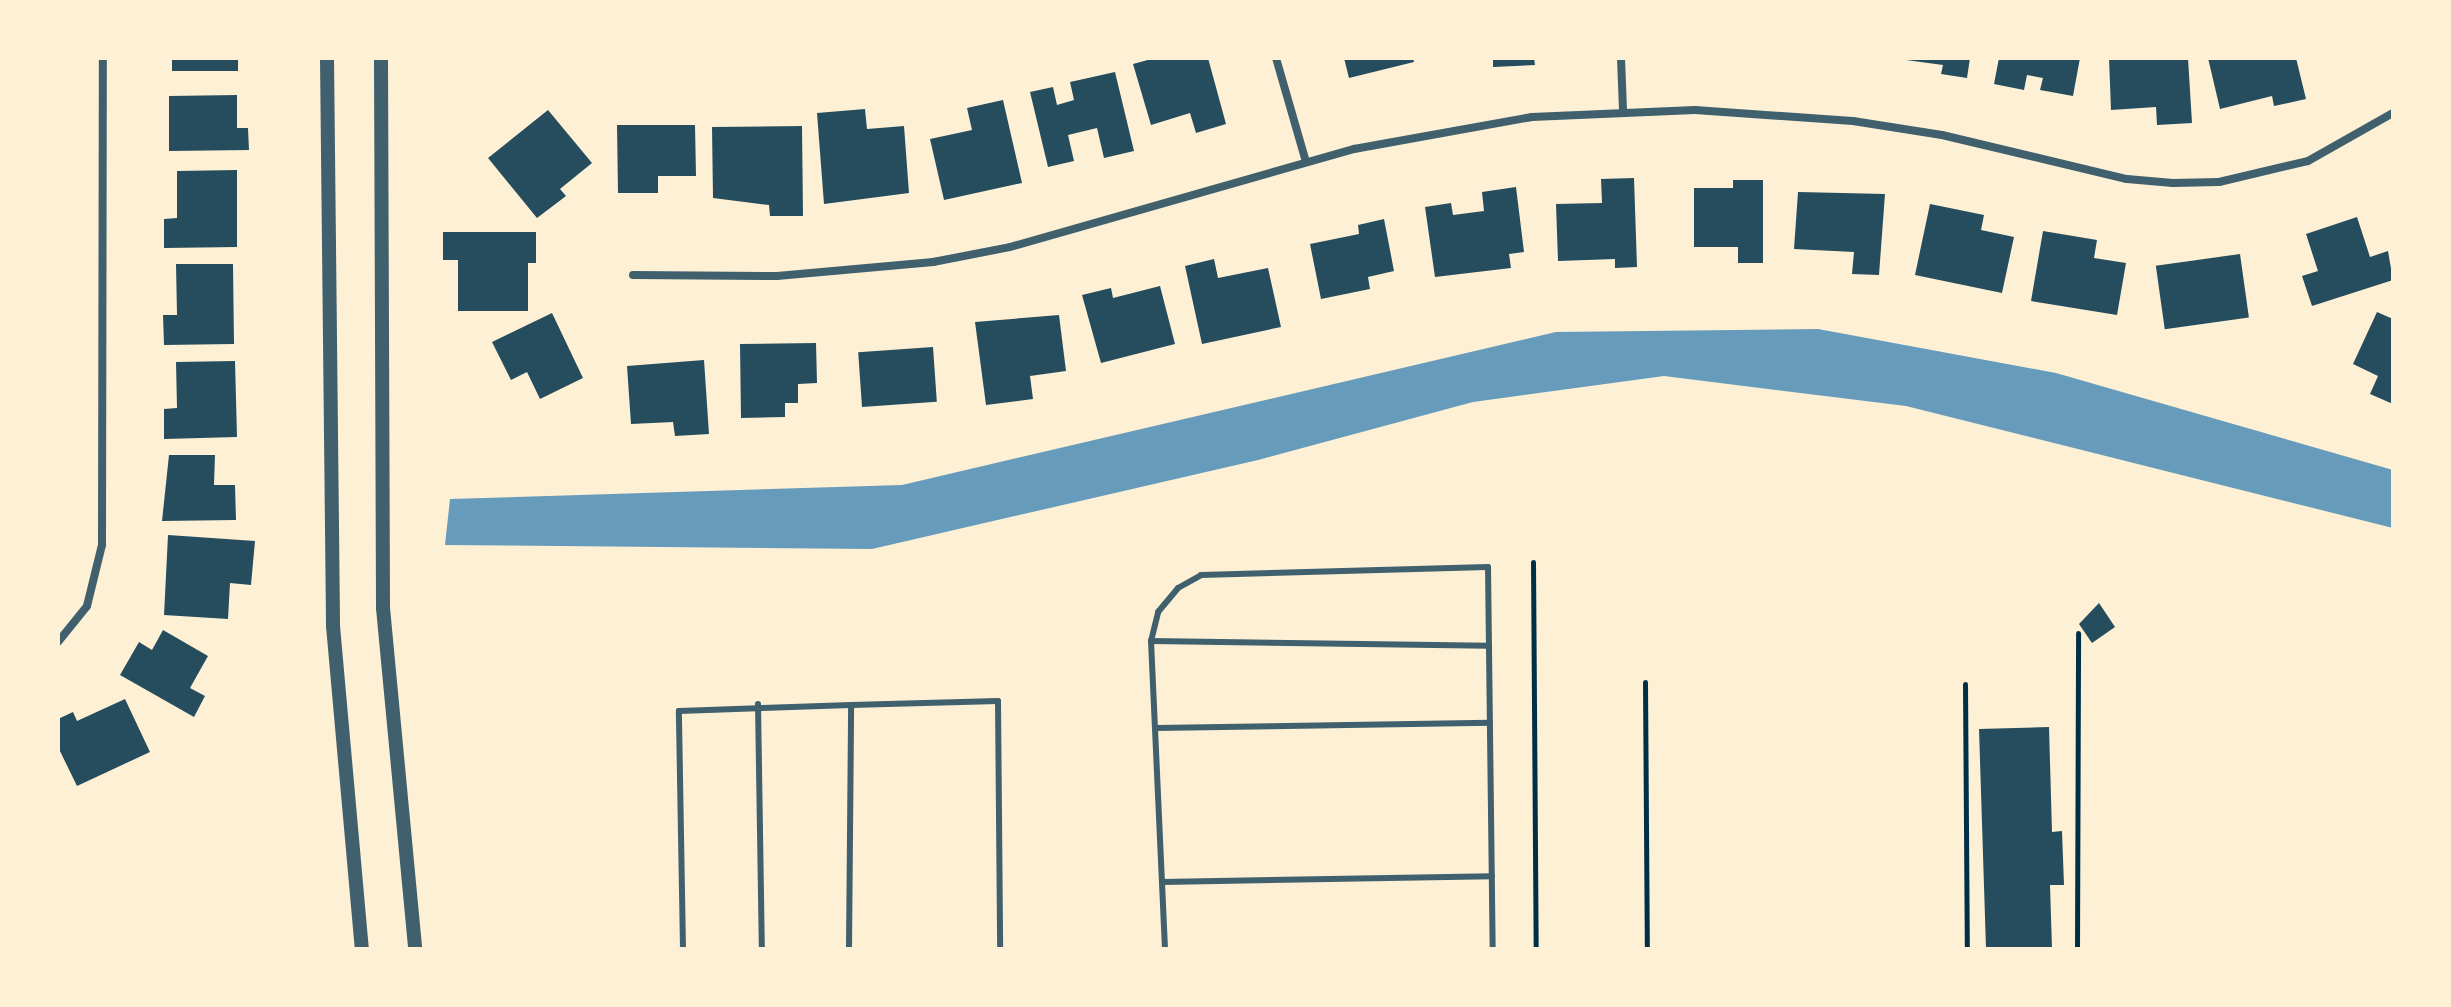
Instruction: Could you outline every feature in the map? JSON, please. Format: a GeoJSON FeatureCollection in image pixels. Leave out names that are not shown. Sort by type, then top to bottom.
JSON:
{"type":"FeatureCollection","features":[{"type":"Feature","properties":{"kind":"street"},"geometry":{"type":"LineString","coordinates":[[58,642],[87,606],[102,545],[103,58]]}},
{"type":"Feature","properties":{"kind":"street"},"geometry":{"type":"LineString","coordinates":[[327,58],[333,626],[362,949]]}},
{"type":"Feature","properties":{"kind":"street"},"geometry":{"type":"LineString","coordinates":[[381,58],[383,608],[415,949]]}},
{"type":"Feature","properties":{"kind":"street"},"geometry":{"type":"LineString","coordinates":[[1276,58],[1306,162]]}},
{"type":"Feature","properties":{"kind":"street"},"geometry":{"type":"LineString","coordinates":[[1621,58],[1623,110]]}},
{"type":"Feature","properties":{"kind":"street"},"geometry":{"type":"LineString","coordinates":[[633,275],[777,276],[933,262],[1010,247],[1306,162],[1443,130],[1623,110],[1762,112],[1853,121],[1942,135],[2127,179],[2173,183],[2234,179],[2308,161],[2391,118]]}},
{"type":"Feature","properties":{"kind":"lane"},"geometry":{"type":"LineString","coordinates":[[1165,949],[1151,641],[1158,612],[1178,588],[1201,575],[1488,567],[1493,949]]}},
{"type":"Feature","properties":{"kind":"lane"},"geometry":{"type":"LineString","coordinates":[[1151,641],[1489,646]]}},
{"type":"Feature","properties":{"kind":"lane"},"geometry":{"type":"LineString","coordinates":[[683,949],[679,711],[758,704],[998,701],[1000,949]]}},
{"type":"Feature","properties":{"kind":"lane"},"geometry":{"type":"LineString","coordinates":[[758,704],[762,949]]}},
{"type":"Feature","properties":{"kind":"lane"},"geometry":{"type":"LineString","coordinates":[[849,949],[851,705]]}},
{"type":"Feature","properties":{"kind":"lane"},"geometry":{"type":"LineString","coordinates":[[1156,728],[1490,723]]}},
{"type":"Feature","properties":{"kind":"lane"},"geometry":{"type":"LineString","coordinates":[[1162,882],[1492,876]]}},
{"type":"Feature","properties":{"kind":"path"},"geometry":{"type":"LineString","coordinates":[[1533,562],[1536,949]]}},
{"type":"Feature","properties":{"kind":"path"},"geometry":{"type":"LineString","coordinates":[[2077,949],[2078,633]]}},
{"type":"Feature","properties":{"kind":"path"},"geometry":{"type":"LineString","coordinates":[[1645,682],[1647,949]]}},
{"type":"Feature","properties":{"kind":"path"},"geometry":{"type":"LineString","coordinates":[[1965,684],[1967,949]]}},
{"type":"Feature","properties":{"kind":"water"},"geometry":{"type":"Polygon","coordinates":[[[1818,329],[2056,373],[2393,470],[2393,528],[1906,406],[1664,376],[1473,402],[1258,460],[872,549],[445,545],[450,499],[902,485],[1556,332],[1818,329]]]}},
{"type":"Feature","properties":{"kind":"building"},"geometry":{"type":"Polygon","coordinates":[[[172,58],[238,58],[238,71],[172,71],[172,58]]]}},
{"type":"Feature","properties":{"kind":"building"},"geometry":{"type":"Polygon","coordinates":[[[1155,58],[1208,58],[1226,124],[1196,133],[1190,113],[1151,125],[1133,64],[1155,58]]]}},
{"type":"Feature","properties":{"kind":"building"},"geometry":{"type":"Polygon","coordinates":[[[1344,58],[1413,58],[1414,62],[1349,78],[1344,58]]]}},
{"type":"Feature","properties":{"kind":"building"},"geometry":{"type":"Polygon","coordinates":[[[1493,58],[1534,58],[1535,65],[1493,67],[1493,58]]]}},
{"type":"Feature","properties":{"kind":"building"},"geometry":{"type":"Polygon","coordinates":[[[1970,58],[1967,78],[1941,74],[1943,65],[1906,60],[1970,58]]]}},
{"type":"Feature","properties":{"kind":"building"},"geometry":{"type":"Polygon","coordinates":[[[1999,58],[2080,58],[2073,96],[2040,90],[2043,78],[2027,75],[2024,90],[1994,84],[1999,58]]]}},
{"type":"Feature","properties":{"kind":"building"},"geometry":{"type":"Polygon","coordinates":[[[2109,58],[2188,58],[2192,123],[2157,125],[2156,107],[2111,110],[2109,58]]]}},
{"type":"Feature","properties":{"kind":"building"},"geometry":{"type":"Polygon","coordinates":[[[2208,58],[2296,58],[2306,99],[2274,106],[2272,96],[2220,109],[2208,58]]]}},
{"type":"Feature","properties":{"kind":"building"},"geometry":{"type":"Polygon","coordinates":[[[1115,72],[1134,151],[1104,158],[1097,128],[1068,135],[1074,161],[1048,167],[1030,92],[1053,87],[1057,105],[1074,100],[1070,82],[1115,72]]]}},
{"type":"Feature","properties":{"kind":"building"},"geometry":{"type":"Polygon","coordinates":[[[237,95],[237,128],[248,128],[249,150],[169,151],[169,96],[237,95]]]}},
{"type":"Feature","properties":{"kind":"building"},"geometry":{"type":"Polygon","coordinates":[[[1003,100],[1022,183],[944,200],[930,139],[972,130],[967,108],[1003,100]]]}},
{"type":"Feature","properties":{"kind":"building"},"geometry":{"type":"Polygon","coordinates":[[[865,109],[867,129],[904,126],[909,193],[824,204],[817,113],[865,109]]]}},
{"type":"Feature","properties":{"kind":"building"},"geometry":{"type":"Polygon","coordinates":[[[548,110],[592,163],[560,189],[566,196],[537,218],[488,158],[548,110]]]}},
{"type":"Feature","properties":{"kind":"building"},"geometry":{"type":"Polygon","coordinates":[[[617,125],[695,125],[696,176],[658,176],[658,193],[618,193],[617,125]]]}},
{"type":"Feature","properties":{"kind":"building"},"geometry":{"type":"Polygon","coordinates":[[[802,126],[803,216],[770,216],[769,205],[713,198],[712,127],[802,126]]]}},
{"type":"Feature","properties":{"kind":"building"},"geometry":{"type":"Polygon","coordinates":[[[237,170],[237,247],[164,248],[164,219],[177,218],[177,171],[237,170]]]}},
{"type":"Feature","properties":{"kind":"building"},"geometry":{"type":"Polygon","coordinates":[[[1634,178],[1637,267],[1615,268],[1615,259],[1558,261],[1556,204],[1602,203],[1601,179],[1634,178]]]}},
{"type":"Feature","properties":{"kind":"building"},"geometry":{"type":"Polygon","coordinates":[[[1733,180],[1763,180],[1763,263],[1738,263],[1738,247],[1694,247],[1694,188],[1733,188],[1733,180]]]}},
{"type":"Feature","properties":{"kind":"building"},"geometry":{"type":"Polygon","coordinates":[[[1516,187],[1524,252],[1509,254],[1511,268],[1435,277],[1425,207],[1451,203],[1453,215],[1484,211],[1482,192],[1516,187]]]}},
{"type":"Feature","properties":{"kind":"building"},"geometry":{"type":"Polygon","coordinates":[[[1798,192],[1885,194],[1879,275],[1852,274],[1854,252],[1794,249],[1798,192]]]}},
{"type":"Feature","properties":{"kind":"building"},"geometry":{"type":"Polygon","coordinates":[[[1930,204],[1984,215],[1981,230],[2014,237],[2002,293],[1915,275],[1930,204]]]}},
{"type":"Feature","properties":{"kind":"building"},"geometry":{"type":"Polygon","coordinates":[[[2357,217],[2370,257],[2388,251],[2393,280],[2312,306],[2302,276],[2318,271],[2306,234],[2357,217]]]}},
{"type":"Feature","properties":{"kind":"building"},"geometry":{"type":"Polygon","coordinates":[[[1384,219],[1394,271],[1368,277],[1370,289],[1321,299],[1310,244],[1359,234],[1358,225],[1384,219]]]}},
{"type":"Feature","properties":{"kind":"building"},"geometry":{"type":"Polygon","coordinates":[[[2043,231],[2097,240],[2094,258],[2126,263],[2117,315],[2031,301],[2043,231]]]}},
{"type":"Feature","properties":{"kind":"building"},"geometry":{"type":"Polygon","coordinates":[[[443,232],[536,232],[536,263],[528,263],[528,311],[458,311],[458,260],[443,260],[443,232]]]}},
{"type":"Feature","properties":{"kind":"building"},"geometry":{"type":"Polygon","coordinates":[[[2240,254],[2249,317],[2165,329],[2156,266],[2240,254]]]}},
{"type":"Feature","properties":{"kind":"building"},"geometry":{"type":"Polygon","coordinates":[[[1214,259],[1218,278],[1268,268],[1281,327],[1202,344],[1185,266],[1214,259]]]}},
{"type":"Feature","properties":{"kind":"building"},"geometry":{"type":"Polygon","coordinates":[[[176,264],[233,264],[234,344],[164,345],[163,315],[177,315],[176,264]]]}},
{"type":"Feature","properties":{"kind":"building"},"geometry":{"type":"Polygon","coordinates":[[[1160,286],[1175,344],[1101,363],[1082,295],[1111,288],[1113,298],[1160,286]]]}},
{"type":"Feature","properties":{"kind":"building"},"geometry":{"type":"Polygon","coordinates":[[[2377,312],[2393,319],[2393,404],[2370,394],[2378,376],[2353,364],[2377,312]]]}},
{"type":"Feature","properties":{"kind":"building"},"geometry":{"type":"Polygon","coordinates":[[[552,313],[583,378],[540,399],[527,372],[511,380],[492,342],[552,313]]]}},
{"type":"Feature","properties":{"kind":"building"},"geometry":{"type":"Polygon","coordinates":[[[1059,315],[1066,371],[1030,376],[1033,399],[986,405],[975,322],[1059,315]]]}},
{"type":"Feature","properties":{"kind":"building"},"geometry":{"type":"Polygon","coordinates":[[[816,343],[817,383],[798,384],[798,403],[785,403],[785,417],[741,418],[740,344],[816,343]]]}},
{"type":"Feature","properties":{"kind":"building"},"geometry":{"type":"Polygon","coordinates":[[[933,347],[937,402],[862,407],[858,352],[933,347]]]}},
{"type":"Feature","properties":{"kind":"building"},"geometry":{"type":"Polygon","coordinates":[[[704,360],[709,434],[675,436],[673,422],[631,424],[627,366],[704,360]]]}},
{"type":"Feature","properties":{"kind":"building"},"geometry":{"type":"Polygon","coordinates":[[[235,361],[237,437],[164,439],[164,409],[177,408],[176,362],[235,361]]]}},
{"type":"Feature","properties":{"kind":"building"},"geometry":{"type":"Polygon","coordinates":[[[169,455],[215,455],[214,485],[235,485],[236,520],[162,521],[169,455]]]}},
{"type":"Feature","properties":{"kind":"building"},"geometry":{"type":"Polygon","coordinates":[[[168,535],[255,541],[251,585],[230,583],[228,619],[164,615],[168,535]]]}},
{"type":"Feature","properties":{"kind":"building"},"geometry":{"type":"Polygon","coordinates":[[[2099,603],[2115,627],[2092,643],[2079,624],[2099,603]]]}},
{"type":"Feature","properties":{"kind":"building"},"geometry":{"type":"Polygon","coordinates":[[[163,630],[208,656],[190,688],[205,696],[194,717],[120,675],[139,642],[152,650],[163,630]]]}},
{"type":"Feature","properties":{"kind":"building"},"geometry":{"type":"Polygon","coordinates":[[[125,699],[150,752],[77,786],[58,747],[58,719],[73,712],[77,721],[125,699]]]}},
{"type":"Feature","properties":{"kind":"building"},"geometry":{"type":"Polygon","coordinates":[[[2049,727],[2052,832],[2062,831],[2064,885],[2050,885],[2052,949],[1986,949],[1979,729],[2049,727]]]}}]}
